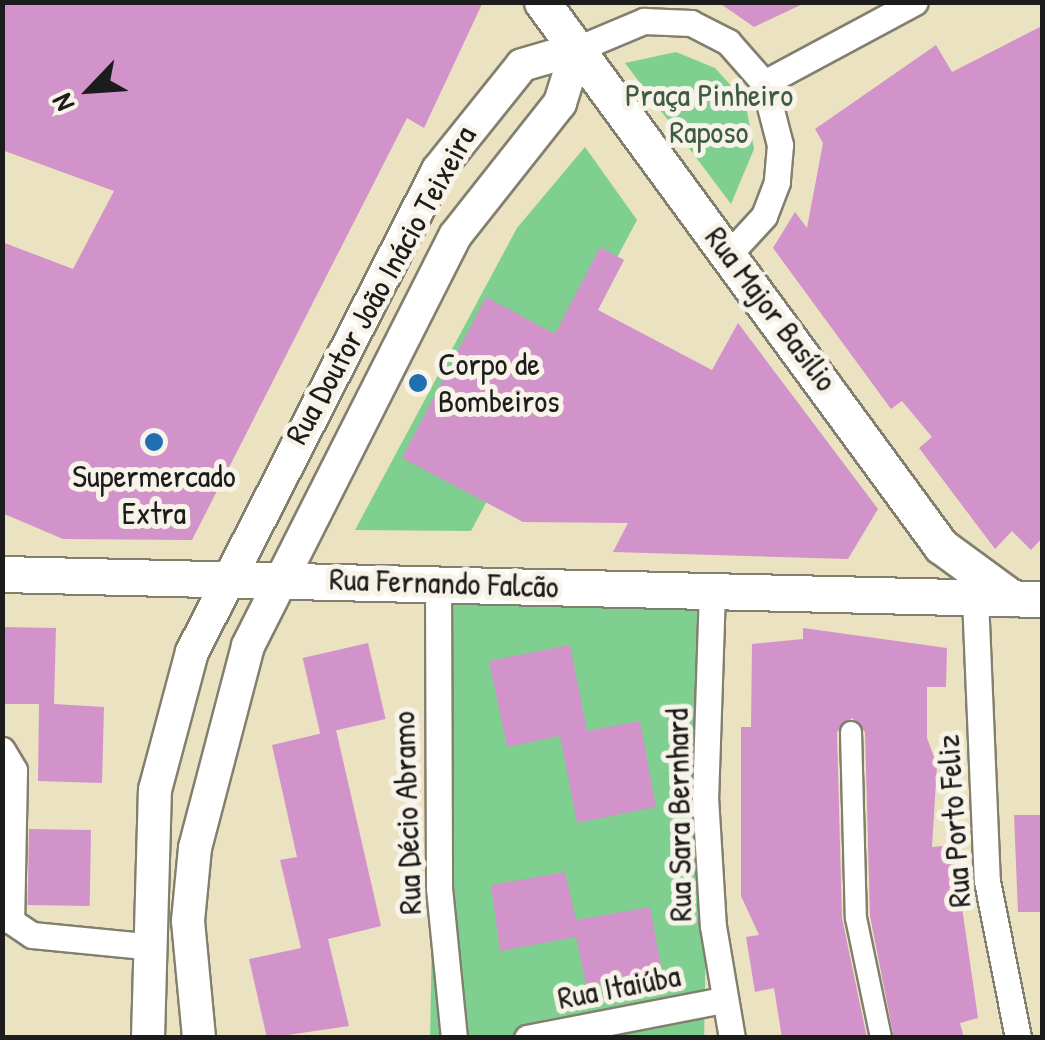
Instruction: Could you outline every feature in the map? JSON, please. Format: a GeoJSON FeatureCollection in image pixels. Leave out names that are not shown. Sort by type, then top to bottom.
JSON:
{"type":"FeatureCollection","features":[{"type":"Feature","properties":{"kind":"main road","name":"Rua Major Basílio"},"geometry":{"type":"LineString","coordinates":[[542,2],[955,561],[1028,599]]}},
{"type":"Feature","properties":{"kind":"main road"},"geometry":{"type":"LineString","coordinates":[[886,595],[914,580],[924,563],[926,528],[915,503]]}},
{"type":"Feature","properties":{"kind":"main road","name":"Rua Fernando Falcão"},"geometry":{"type":"LineString","coordinates":[[2,574],[1028,599]]}},
{"type":"Feature","properties":{"kind":"street"},"geometry":{"type":"LineString","coordinates":[[764,83],[915,2]]}},
{"type":"Feature","properties":{"kind":"street"},"geometry":{"type":"LineString","coordinates":[[577,49],[644,21],[691,23],[728,42],[764,83],[780,144],[778,182],[764,216],[730,253]]}},
{"type":"Feature","properties":{"kind":"street","name":"Rua Doutor João Inácio Teixeira"},"geometry":{"type":"LineString","coordinates":[[148,1038],[144,946],[170,720],[225,580],[351,333],[475,114],[522,65],[577,49]]}},
{"type":"Feature","properties":{"kind":"street","name":"Rua Doutor João Inácio Teixeira"},"geometry":{"type":"LineString","coordinates":[[200,1038],[188,921],[195,848],[229,702],[277,580],[394,354],[479,198],[560,103],[577,49]]}},
{"type":"Feature","properties":{"kind":"street"},"geometry":{"type":"LineString","coordinates":[[351,333],[394,354]]}},
{"type":"Feature","properties":{"kind":"street"},"geometry":{"type":"LineString","coordinates":[[316,399],[360,418]]}},
{"type":"Feature","properties":{"kind":"street","name":"Rua Décio Abramo"},"geometry":{"type":"LineString","coordinates":[[438,586],[439,888],[454,1038]]}},
{"type":"Feature","properties":{"kind":"street","name":"Rua Sara Bernhard"},"geometry":{"type":"LineString","coordinates":[[712,590],[705,797],[723,1000],[732,1038]]}},
{"type":"Feature","properties":{"kind":"street","name":"Rua Porto Feliz"},"geometry":{"type":"LineString","coordinates":[[975,598],[987,881],[1018,1038]]}},
{"type":"Feature","properties":{"kind":"street"},"geometry":{"type":"LineString","coordinates":[[851,732],[856,918],[880,1038]]}},
{"type":"Feature","properties":{"kind":"street"},"geometry":{"type":"LineString","coordinates":[[2,750],[14,770],[19,931],[144,946]]}},
{"type":"Feature","properties":{"kind":"street","name":"Rua Itaiúba"},"geometry":{"type":"LineString","coordinates":[[527,1038],[723,1000]]}},
{"type":"Feature","properties":{"kind":"green space","name":"Praça Pinheiro Raposo"},"geometry":{"type":"Polygon","coordinates":[[[676,52],[715,68],[745,101],[754,149],[731,204],[625,63],[676,52]]]}},
{"type":"Feature","properties":{"kind":"green space"},"geometry":{"type":"Polygon","coordinates":[[[585,147],[637,220],[471,531],[355,530],[517,228],[585,147]]]}},
{"type":"Feature","properties":{"kind":"green space"},"geometry":{"type":"Polygon","coordinates":[[[438,585],[712,590],[704,1038],[430,1037],[438,585]]]}},
{"type":"Feature","properties":{"kind":"building"},"geometry":{"type":"Polygon","coordinates":[[[2,2],[483,2],[424,128],[407,118],[192,540],[63,539],[2,513],[2,242],[73,269],[114,191],[2,150],[2,2]]]}},
{"type":"Feature","properties":{"kind":"building"},"geometry":{"type":"Polygon","coordinates":[[[718,2],[807,2],[754,27],[718,2]]]}},
{"type":"Feature","properties":{"kind":"building"},"geometry":{"type":"Polygon","coordinates":[[[1042,26],[1042,538],[1031,550],[1012,531],[995,549],[919,448],[932,437],[902,401],[891,409],[773,248],[795,212],[807,228],[823,143],[815,129],[936,45],[952,72],[1042,26]]]}},
{"type":"Feature","properties":{"kind":"building"},"geometry":{"type":"Polygon","coordinates":[[[600,247],[624,260],[598,310],[712,370],[738,323],[878,509],[848,559],[613,552],[628,523],[523,522],[402,458],[486,297],[555,334],[600,247]]]}},
{"type":"Feature","properties":{"kind":"building"},"geometry":{"type":"Polygon","coordinates":[[[2,627],[56,628],[54,704],[104,707],[102,783],[38,781],[39,704],[2,704],[2,627]]]}},
{"type":"Feature","properties":{"kind":"building"},"geometry":{"type":"Polygon","coordinates":[[[803,628],[947,648],[946,687],[927,687],[927,738],[937,765],[932,847],[953,845],[978,1018],[960,1023],[964,1038],[894,1038],[870,916],[865,732],[852,718],[837,732],[842,918],[867,1038],[782,1038],[774,988],[755,992],[746,937],[759,935],[741,896],[741,727],[751,727],[752,644],[803,639],[803,628]]]}},
{"type":"Feature","properties":{"kind":"building"},"geometry":{"type":"Polygon","coordinates":[[[368,643],[386,719],[320,734],[303,658],[368,643]]]}},
{"type":"Feature","properties":{"kind":"building"},"geometry":{"type":"Polygon","coordinates":[[[570,645],[587,731],[640,721],[656,807],[577,823],[560,736],[507,747],[489,661],[570,645]]]}},
{"type":"Feature","properties":{"kind":"building"},"geometry":{"type":"Polygon","coordinates":[[[336,730],[381,926],[328,939],[349,1026],[267,1038],[249,959],[301,948],[280,860],[297,857],[272,745],[336,730]]]}},
{"type":"Feature","properties":{"kind":"building"},"geometry":{"type":"Polygon","coordinates":[[[1014,815],[1042,815],[1042,912],[1018,912],[1014,815]]]}},
{"type":"Feature","properties":{"kind":"building"},"geometry":{"type":"Polygon","coordinates":[[[29,829],[91,830],[90,906],[28,905],[29,829]]]}},
{"type":"Feature","properties":{"kind":"building"},"geometry":{"type":"Polygon","coordinates":[[[565,872],[576,920],[650,907],[662,971],[586,985],[576,937],[500,951],[491,885],[565,872]]]}},
{"type":"Feature","properties":{"kind":"place","name":"Corpo de Bombeiros"},"geometry":{"type":"Point","coordinates":[418,383]}},
{"type":"Feature","properties":{"kind":"place","name":"Supermercado Extra"},"geometry":{"type":"Point","coordinates":[154,442]}}]}
